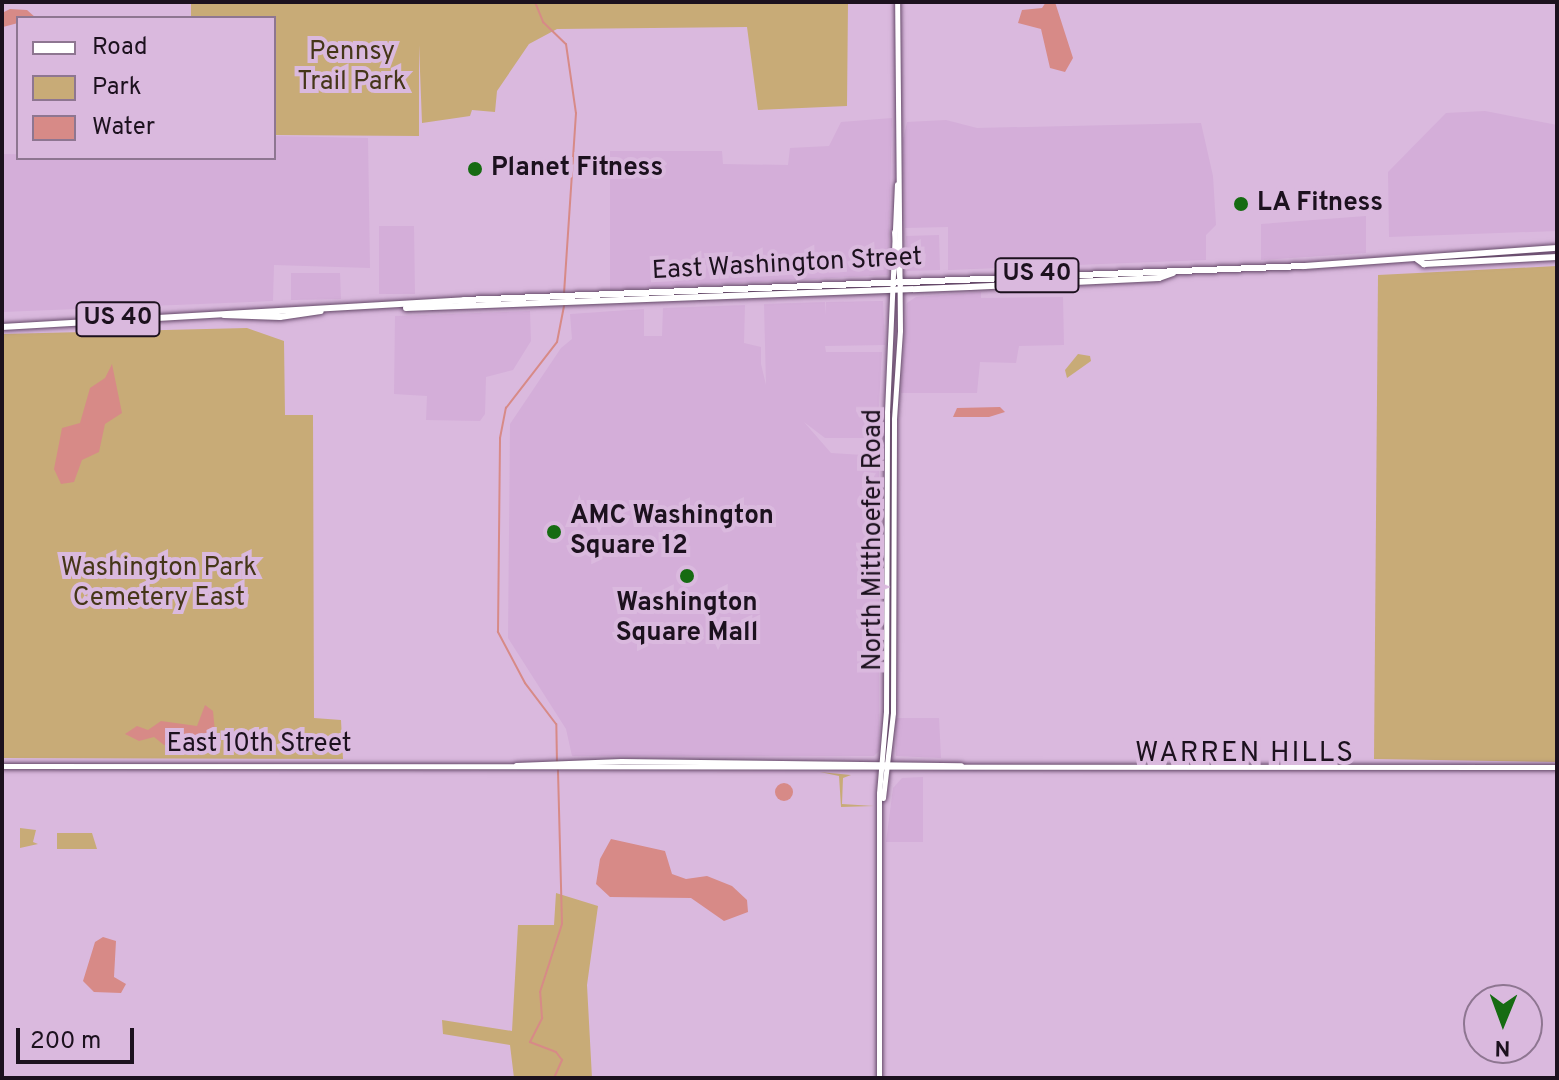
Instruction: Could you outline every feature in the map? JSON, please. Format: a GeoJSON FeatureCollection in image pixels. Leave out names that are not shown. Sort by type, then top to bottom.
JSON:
{"type":"FeatureCollection","features":[{"type":"Feature","properties":{"kind":"main road"},"geometry":{"type":"LineString","coordinates":[[897,2],[900,284]]}},
{"type":"Feature","properties":{"kind":"main road"},"geometry":{"type":"LineString","coordinates":[[897,184],[892,228],[900,284]]}},
{"type":"Feature","properties":{"kind":"main road","name":"East Washington Street"},"geometry":{"type":"LineString","coordinates":[[402,307],[419,302],[573,295],[1159,278],[1173,273],[1557,248]]}},
{"type":"Feature","properties":{"kind":"main road","name":"East Washington Street"},"geometry":{"type":"LineString","coordinates":[[1417,259],[1424,264],[1557,257]]}},
{"type":"Feature","properties":{"kind":"main road","name":"East Washington Street"},"geometry":{"type":"LineString","coordinates":[[2,325],[402,307],[555,305],[892,291],[900,284],[1165,269],[1173,273]]}},
{"type":"Feature","properties":{"kind":"main road","name":"North Mitthoefer Road"},"geometry":{"type":"LineString","coordinates":[[879,1078],[882,798],[893,715],[900,284]]}},
{"type":"Feature","properties":{"kind":"main road","name":"North Mitthoefer Road"},"geometry":{"type":"LineString","coordinates":[[885,765],[892,291]]}},
{"type":"Feature","properties":{"kind":"main road"},"geometry":{"type":"LineString","coordinates":[[886,693],[893,715]]}},
{"type":"Feature","properties":{"kind":"main road","name":"East 10th Street"},"geometry":{"type":"LineString","coordinates":[[2,766],[1557,767]]}},
{"type":"Feature","properties":{"kind":"shaded area"},"geometry":{"type":"Polygon","coordinates":[[[1485,111],[1557,125],[1557,231],[1389,237],[1388,172],[1446,113],[1485,111]]]}},
{"type":"Feature","properties":{"kind":"shaded area"},"geometry":{"type":"Polygon","coordinates":[[[892,118],[888,275],[610,290],[610,151],[722,151],[723,164],[788,165],[790,148],[829,146],[841,122],[892,118]]]}},
{"type":"Feature","properties":{"kind":"shaded area"},"geometry":{"type":"Polygon","coordinates":[[[946,120],[977,128],[1201,123],[1213,176],[1216,225],[1206,235],[1206,260],[948,270],[948,227],[905,228],[903,140],[907,122],[946,120]]]}},
{"type":"Feature","properties":{"kind":"shaded area"},"geometry":{"type":"Polygon","coordinates":[[[276,136],[368,138],[370,268],[274,265],[273,301],[2,312],[2,154],[16,154],[16,160],[276,160],[276,136]]]}},
{"type":"Feature","properties":{"kind":"shaded area"},"geometry":{"type":"Polygon","coordinates":[[[1366,216],[1366,253],[1261,260],[1261,224],[1366,216]]]}},
{"type":"Feature","properties":{"kind":"shaded area"},"geometry":{"type":"Polygon","coordinates":[[[379,226],[414,226],[415,294],[379,294],[379,226]]]}},
{"type":"Feature","properties":{"kind":"shaded area"},"geometry":{"type":"Polygon","coordinates":[[[939,235],[940,270],[907,271],[906,236],[939,235]]]}},
{"type":"Feature","properties":{"kind":"shaded area"},"geometry":{"type":"Polygon","coordinates":[[[291,273],[340,273],[341,299],[291,300],[291,273]]]}},
{"type":"Feature","properties":{"kind":"shaded area"},"geometry":{"type":"Polygon","coordinates":[[[981,292],[981,298],[1063,297],[1064,345],[1019,346],[1016,363],[980,362],[977,393],[901,393],[907,303],[916,297],[981,292]]]}},
{"type":"Feature","properties":{"kind":"shaded area","name":"Washington Square Mall"},"geometry":{"type":"Polygon","coordinates":[[[883,301],[885,345],[825,346],[826,352],[882,352],[877,438],[825,438],[804,422],[831,453],[879,456],[879,751],[874,756],[572,756],[566,729],[508,638],[510,424],[561,348],[572,339],[570,314],[644,309],[644,336],[662,336],[663,308],[745,305],[744,343],[761,347],[766,385],[764,304],[825,302],[826,316],[826,302],[883,301]]]}},
{"type":"Feature","properties":{"kind":"shaded area"},"geometry":{"type":"Polygon","coordinates":[[[530,311],[531,341],[513,370],[486,377],[485,414],[480,421],[426,420],[427,396],[394,394],[395,316],[530,311]]]}},
{"type":"Feature","properties":{"kind":"shaded area"},"geometry":{"type":"Polygon","coordinates":[[[896,718],[939,718],[941,758],[896,756],[896,718]]]}},
{"type":"Feature","properties":{"kind":"shaded area"},"geometry":{"type":"Polygon","coordinates":[[[923,777],[923,842],[886,842],[893,788],[902,778],[923,777]]]}},
{"type":"Feature","properties":{"kind":"green space","name":"Pennsy Trail Park"},"geometry":{"type":"Polygon","coordinates":[[[191,2],[848,2],[847,106],[758,110],[747,27],[557,29],[529,44],[497,91],[495,112],[472,110],[470,116],[422,123],[419,45],[419,136],[276,135],[276,16],[191,16],[191,2]]]}},
{"type":"Feature","properties":{"kind":"green space"},"geometry":{"type":"Polygon","coordinates":[[[1557,266],[1557,762],[1374,759],[1378,275],[1557,266]]]}},
{"type":"Feature","properties":{"kind":"green space","name":"Washington Park Cemetery East"},"geometry":{"type":"Polygon","coordinates":[[[247,328],[284,341],[285,415],[313,415],[314,718],[341,720],[343,759],[2,758],[2,334],[247,328]]]}},
{"type":"Feature","properties":{"kind":"green space"},"geometry":{"type":"Polygon","coordinates":[[[1078,354],[1090,356],[1091,361],[1067,378],[1065,370],[1078,354]]]}},
{"type":"Feature","properties":{"kind":"green space"},"geometry":{"type":"Polygon","coordinates":[[[820,772],[851,775],[843,778],[842,804],[874,806],[841,807],[839,776],[820,772]]]}},
{"type":"Feature","properties":{"kind":"green space"},"geometry":{"type":"Polygon","coordinates":[[[20,828],[36,830],[33,842],[38,844],[20,848],[20,828]]]}},
{"type":"Feature","properties":{"kind":"green space"},"geometry":{"type":"Polygon","coordinates":[[[57,833],[92,833],[97,849],[57,849],[57,833]]]}},
{"type":"Feature","properties":{"kind":"green space"},"geometry":{"type":"Polygon","coordinates":[[[556,893],[598,906],[587,985],[592,1078],[514,1078],[510,1045],[443,1034],[442,1020],[512,1031],[518,925],[554,925],[556,893]]]}},
{"type":"Feature","properties":{"kind":"water"},"geometry":{"type":"Polygon","coordinates":[[[1046,2],[1055,2],[1073,58],[1065,72],[1050,68],[1041,29],[1018,23],[1022,10],[1042,8],[1046,2]]]}},
{"type":"Feature","properties":{"kind":"water"},"geometry":{"type":"Polygon","coordinates":[[[10,9],[27,10],[34,16],[16,16],[16,24],[3,27],[2,13],[10,9]]]}},
{"type":"Feature","properties":{"kind":"water"},"geometry":{"type":"Polygon","coordinates":[[[112,364],[122,413],[105,424],[99,452],[82,460],[74,482],[61,484],[54,469],[62,428],[80,423],[90,388],[105,378],[112,364]]]}},
{"type":"Feature","properties":{"kind":"water"},"geometry":{"type":"Polygon","coordinates":[[[1000,407],[1005,412],[989,417],[953,417],[957,408],[1000,407]]]}},
{"type":"Feature","properties":{"kind":"water"},"geometry":{"type":"Polygon","coordinates":[[[205,705],[213,711],[215,732],[200,743],[164,745],[154,737],[139,741],[125,734],[137,726],[148,730],[161,721],[197,726],[205,705]]]}},
{"type":"Feature","properties":{"kind":"water"},"geometry":{"type":"Polygon","coordinates":[[[784,783],[793,792],[784,801],[775,792],[784,783]]]}},
{"type":"Feature","properties":{"kind":"water"},"geometry":{"type":"Polygon","coordinates":[[[611,839],[665,851],[672,874],[686,879],[707,876],[732,886],[747,900],[748,912],[724,921],[691,898],[610,897],[596,884],[600,859],[611,839]]]}},
{"type":"Feature","properties":{"kind":"water"},"geometry":{"type":"Polygon","coordinates":[[[103,937],[116,941],[114,977],[126,984],[121,993],[94,992],[83,981],[95,942],[103,937]]]}},
{"type":"Feature","properties":{"kind":"waterway"},"geometry":{"type":"LineString","coordinates":[[535,2],[543,22],[566,44],[576,113],[564,295]]}},
{"type":"Feature","properties":{"kind":"waterway"},"geometry":{"type":"LineString","coordinates":[[557,763],[556,724],[525,683],[498,632],[500,438],[506,408],[557,342],[564,305]]}},
{"type":"Feature","properties":{"kind":"waterway"},"geometry":{"type":"LineString","coordinates":[[554,1078],[562,1060],[556,1052],[530,1042],[542,1018],[540,992],[562,924],[558,769]]}},
{"type":"Feature","properties":{"kind":"place","name":"Planet Fitness"},"geometry":{"type":"Point","coordinates":[475,169]}},
{"type":"Feature","properties":{"kind":"place","name":"LA Fitness"},"geometry":{"type":"Point","coordinates":[1241,204]}},
{"type":"Feature","properties":{"kind":"place","name":"AMC Washington Square 12"},"geometry":{"type":"Point","coordinates":[554,532]}},
{"type":"Feature","properties":{"kind":"place","name":"Washington Square Mall"},"geometry":{"type":"Point","coordinates":[687,576]}},
{"type":"Feature","properties":{"kind":"district","name":"WARREN HILLS"},"geometry":{"type":"Point","coordinates":[1245,754]}}]}
